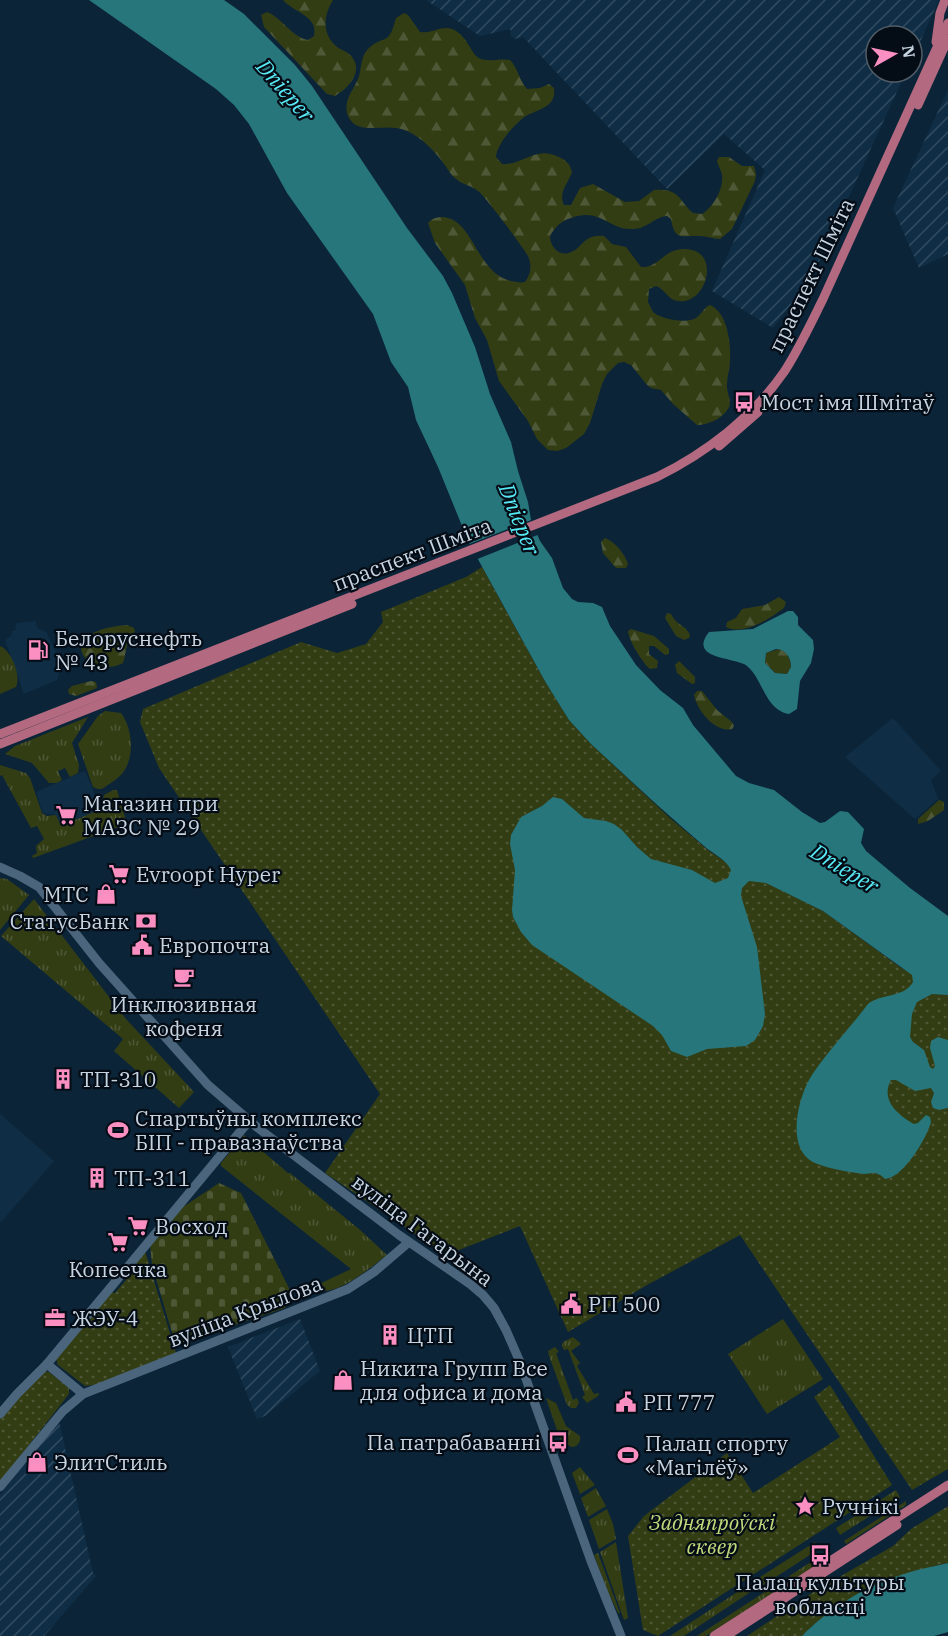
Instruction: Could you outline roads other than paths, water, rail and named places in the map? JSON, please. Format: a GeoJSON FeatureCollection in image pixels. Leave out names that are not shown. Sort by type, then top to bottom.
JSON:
{"type":"FeatureCollection","features":[{"type":"Feature","properties":{"kind":"main road"},"geometry":{"type":"LineString","coordinates":[[937,56],[940,13],[945,0]]}},
{"type":"Feature","properties":{"kind":"main road","name":"праспект Шміта"},"geometry":{"type":"LineString","coordinates":[[0,734],[670,477],[717,444],[766,395],[784,372],[803,339],[937,56],[948,23]]}},
{"type":"Feature","properties":{"kind":"main road","name":"праспект Шміта"},"geometry":{"type":"LineString","coordinates":[[937,56],[948,39]]}},
{"type":"Feature","properties":{"kind":"main road"},"geometry":{"type":"LineString","coordinates":[[937,56],[948,49]]}},
{"type":"Feature","properties":{"kind":"main road","name":"праспект Шміта"},"geometry":{"type":"LineString","coordinates":[[0,744],[366,595]]}},
{"type":"Feature","properties":{"kind":"main road","name":"вуліца Гагарына"},"geometry":{"type":"LineString","coordinates":[[0,867],[39,887],[92,955],[208,1085],[249,1121],[476,1290],[494,1308],[506,1330],[621,1636]]}},
{"type":"Feature","properties":{"kind":"main road"},"geometry":{"type":"LineString","coordinates":[[0,1414],[47,1364],[249,1121]]}},
{"type":"Feature","properties":{"kind":"main road","name":"вуліца Крылова"},"geometry":{"type":"LineString","coordinates":[[0,1487],[63,1411],[83,1394],[348,1289],[374,1272],[410,1242]]}},
{"type":"Feature","properties":{"kind":"main road"},"geometry":{"type":"LineString","coordinates":[[47,1364],[83,1394]]}},
{"type":"Feature","properties":{"kind":"main road"},"geometry":{"type":"LineString","coordinates":[[714,1636],[948,1485]]}},
{"type":"Feature","properties":{"kind":"main road"},"geometry":{"type":"LineString","coordinates":[[726,1636],[948,1493]]}},
{"type":"Feature","properties":{"kind":"water","name":"Dnieper"},"geometry":{"type":"Polygon","coordinates":[[[89,0],[224,0],[244,14],[295,65],[312,86],[407,228],[443,276],[452,293],[475,347],[490,394],[511,442],[531,520],[540,541],[552,558],[563,588],[572,599],[578,602],[593,603],[602,607],[610,626],[636,665],[660,690],[683,708],[693,725],[736,776],[749,783],[774,790],[820,823],[840,811],[848,812],[864,829],[861,843],[866,851],[948,916],[948,995],[932,994],[917,1002],[912,1014],[910,1037],[924,1050],[930,1067],[933,1069],[935,1066],[930,1048],[931,1041],[938,1037],[948,1040],[948,1108],[939,1110],[933,1108],[931,1102],[934,1093],[931,1088],[915,1091],[896,1080],[891,1080],[888,1094],[892,1106],[914,1124],[926,1115],[930,1117],[931,1122],[925,1138],[913,1156],[892,1177],[885,1179],[876,1173],[864,1174],[815,1163],[806,1157],[797,1137],[801,1100],[809,1080],[822,1061],[868,1004],[904,991],[913,982],[912,975],[823,911],[766,883],[749,881],[742,888],[741,896],[757,947],[765,1014],[763,1026],[755,1040],[746,1046],[707,1049],[687,1057],[671,1051],[662,1035],[653,1026],[532,945],[521,932],[512,910],[515,870],[510,844],[511,835],[521,817],[542,806],[553,797],[562,799],[584,818],[614,824],[651,859],[692,870],[715,883],[728,878],[731,870],[723,860],[675,821],[591,744],[569,720],[546,683],[469,543],[416,420],[408,387],[391,362],[373,314],[287,193],[249,124],[234,105],[216,89],[89,0]]]}},
{"type":"Feature","properties":{"kind":"water"},"geometry":{"type":"Polygon","coordinates":[[[788,611],[793,611],[798,617],[798,625],[813,640],[811,663],[800,681],[797,709],[789,714],[775,707],[747,666],[708,653],[704,648],[704,641],[709,632],[753,629],[788,611]],[[780,649],[766,653],[765,663],[775,673],[787,674],[791,667],[790,660],[780,649]]]}},
{"type":"Feature","properties":{"kind":"water"},"geometry":{"type":"Polygon","coordinates":[[[948,1563],[948,1632],[934,1636],[802,1636],[834,1609],[872,1586],[910,1572],[948,1563]]]}},
{"type":"Feature","properties":{"kind":"place","name":"Мост імя Шмітаў"},"geometry":{"type":"Point","coordinates":[744,402]}},
{"type":"Feature","properties":{"kind":"place","name":"Белоруснефть № 43"},"geometry":{"type":"Point","coordinates":[38,650]}},
{"type":"Feature","properties":{"kind":"place","name":"Магазин при МАЗС № 29"},"geometry":{"type":"Point","coordinates":[66,815]}},
{"type":"Feature","properties":{"kind":"place","name":"Evroopt Hyper"},"geometry":{"type":"Point","coordinates":[119,874]}},
{"type":"Feature","properties":{"kind":"place","name":"МТС"},"geometry":{"type":"Point","coordinates":[106,894]}},
{"type":"Feature","properties":{"kind":"place","name":"СтатусБанк"},"geometry":{"type":"Point","coordinates":[146,921]}},
{"type":"Feature","properties":{"kind":"place","name":"Европочта"},"geometry":{"type":"Point","coordinates":[142,945]}},
{"type":"Feature","properties":{"kind":"place","name":"Инклюзивная кофеня"},"geometry":{"type":"Point","coordinates":[184,977]}},
{"type":"Feature","properties":{"kind":"place","name":"ТП-310"},"geometry":{"type":"Point","coordinates":[63,1079]}},
{"type":"Feature","properties":{"kind":"place","name":"Спартыўны комплекс БІП - правазнаўства"},"geometry":{"type":"Point","coordinates":[118,1130]}},
{"type":"Feature","properties":{"kind":"place","name":"ТП-311"},"geometry":{"type":"Point","coordinates":[97,1178]}},
{"type":"Feature","properties":{"kind":"place","name":"Восход"},"geometry":{"type":"Point","coordinates":[138,1226]}},
{"type":"Feature","properties":{"kind":"place","name":"Копеечка"},"geometry":{"type":"Point","coordinates":[118,1242]}},
{"type":"Feature","properties":{"kind":"place","name":"РП 500"},"geometry":{"type":"Point","coordinates":[571,1304]}},
{"type":"Feature","properties":{"kind":"place","name":"ЖЭУ-4"},"geometry":{"type":"Point","coordinates":[55,1318]}},
{"type":"Feature","properties":{"kind":"place","name":"ЦТП"},"geometry":{"type":"Point","coordinates":[390,1335]}},
{"type":"Feature","properties":{"kind":"place","name":"Никита Групп Все для офиса и дома"},"geometry":{"type":"Point","coordinates":[343,1380]}},
{"type":"Feature","properties":{"kind":"place","name":"РП 777"},"geometry":{"type":"Point","coordinates":[626,1402]}},
{"type":"Feature","properties":{"kind":"place","name":"Па патрабаванні"},"geometry":{"type":"Point","coordinates":[558,1442]}},
{"type":"Feature","properties":{"kind":"place","name":"Палац спорту «Магілёў»"},"geometry":{"type":"Point","coordinates":[628,1455]}},
{"type":"Feature","properties":{"kind":"place","name":"ЭлитСтиль"},"geometry":{"type":"Point","coordinates":[37,1462]}},
{"type":"Feature","properties":{"kind":"place","name":"Ручнікі"},"geometry":{"type":"Point","coordinates":[805,1506]}},
{"type":"Feature","properties":{"kind":"place","name":"Палац культуры вобласці"},"geometry":{"type":"Point","coordinates":[820,1555]}},
{"type":"Feature","properties":{"kind":"park label","name":"Задняпроўскі сквер"},"geometry":{"type":"Point","coordinates":[712,1534]}}]}
